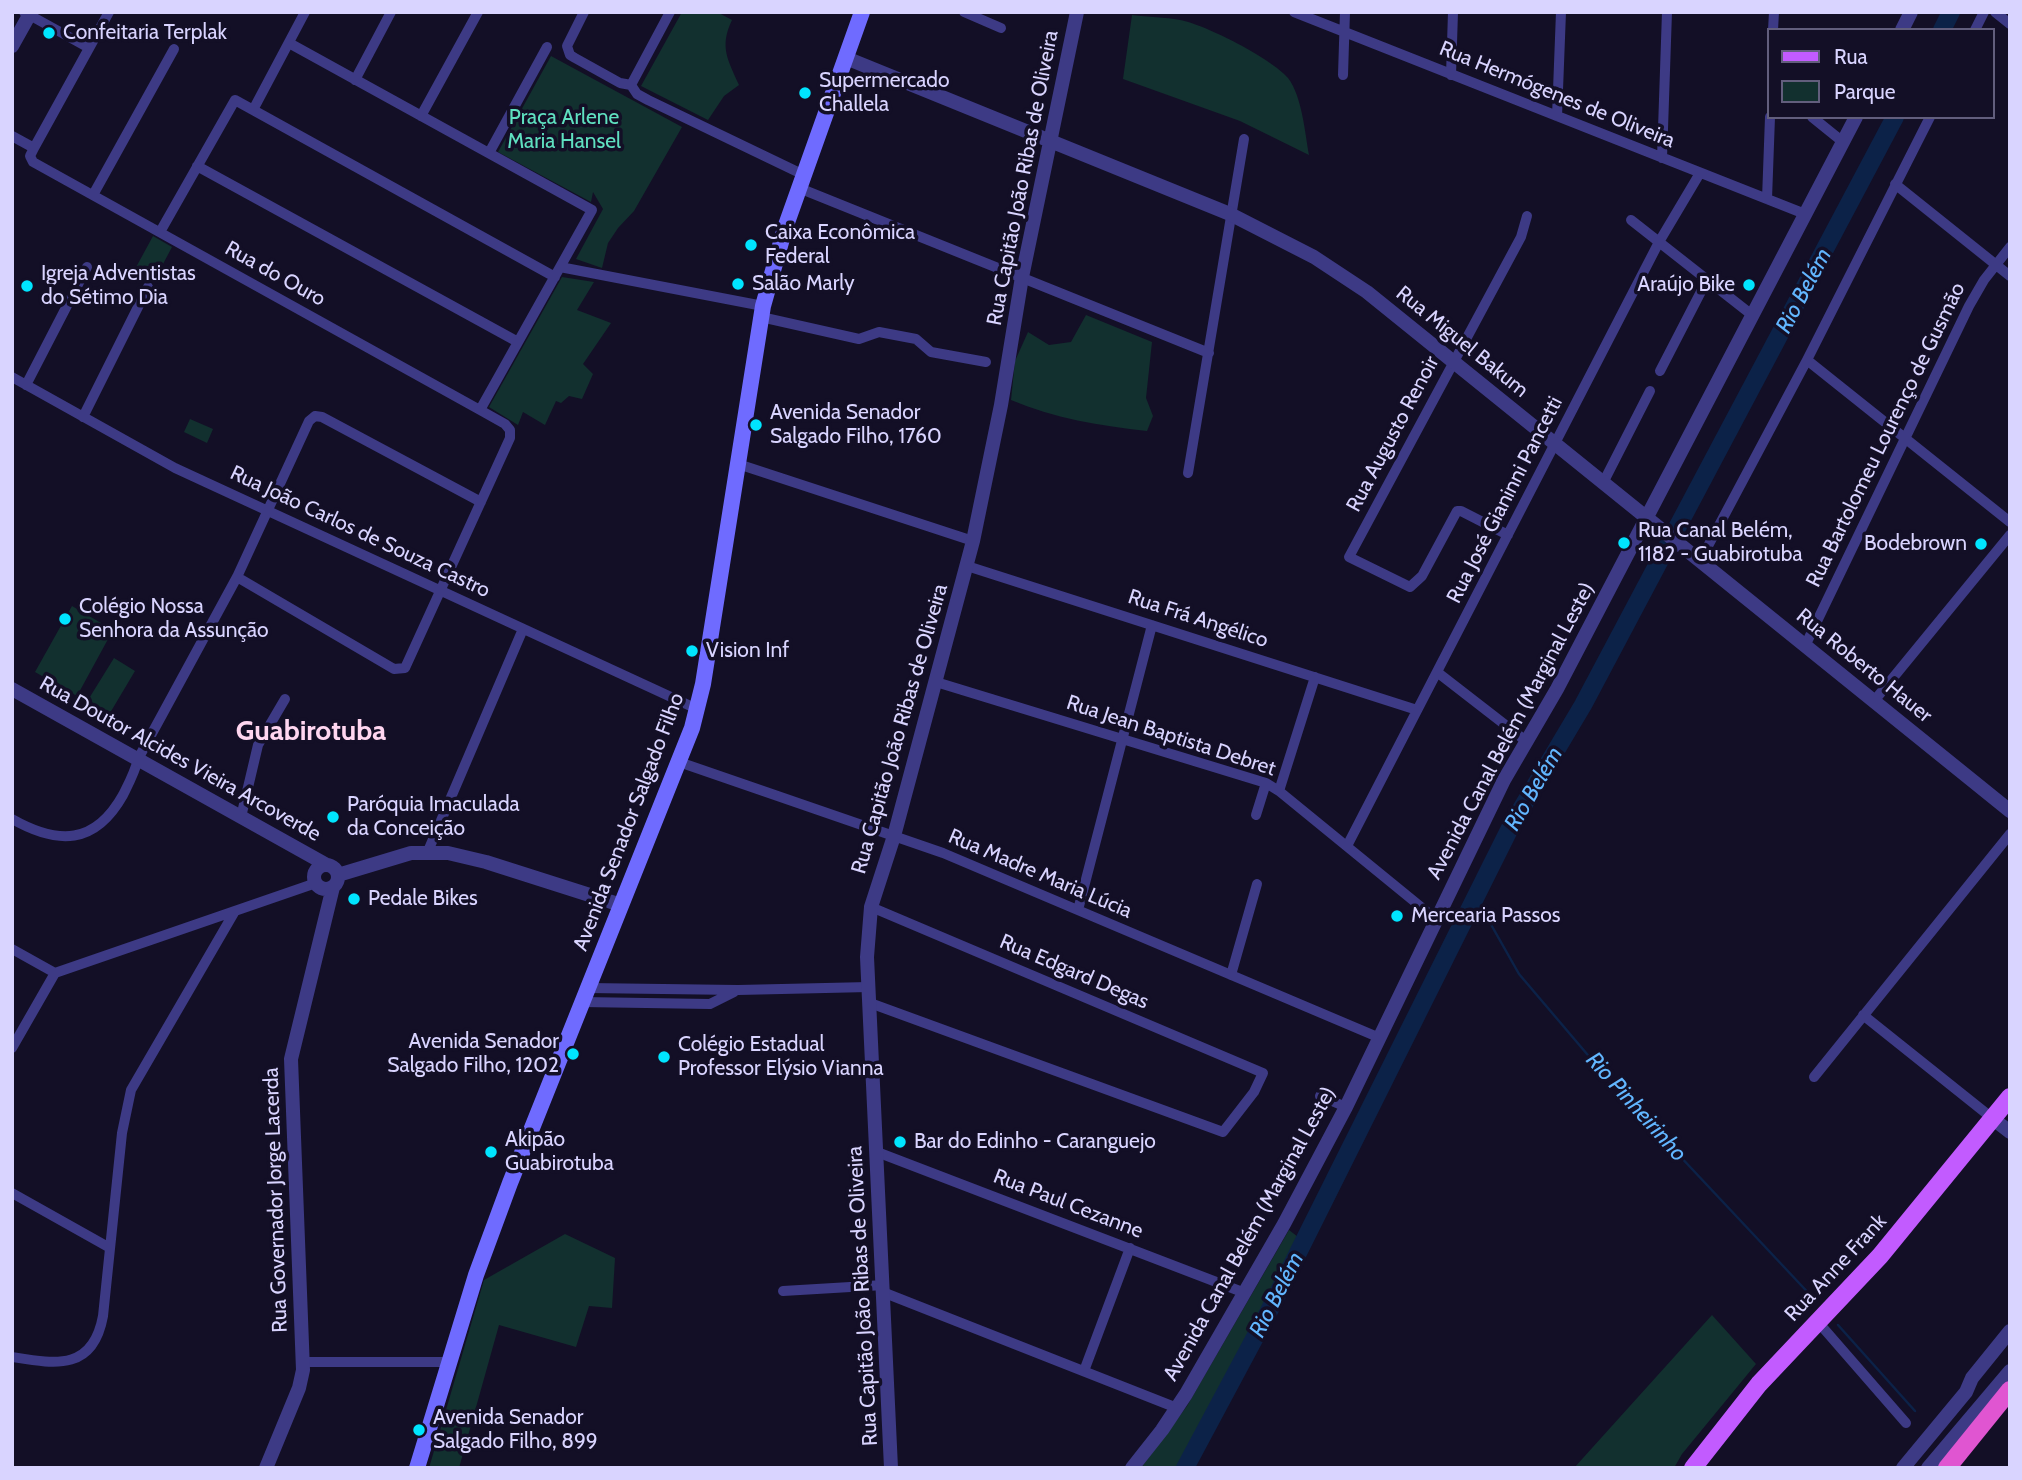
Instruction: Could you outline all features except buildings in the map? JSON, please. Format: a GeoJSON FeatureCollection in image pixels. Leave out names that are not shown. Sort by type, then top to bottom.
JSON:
{"type":"FeatureCollection","features":[{"type":"Feature","properties":{"kind":"highway"},"geometry":{"type":"LineString","coordinates":[[1947,1468],[2006,1395]]}},
{"type":"Feature","properties":{"kind":"main road","name":"Avenida Senador Salgado Filho"},"geometry":{"type":"LineString","coordinates":[[417,1468],[481,1262],[679,762],[697,709],[762,312],[778,249],[862,12]]}},
{"type":"Feature","properties":{"kind":"main road","name":"Rua Anne Frank"},"geometry":{"type":"LineString","coordinates":[[1693,1468],[1759,1384],[1881,1256],[2010,1097]]}},
{"type":"Feature","properties":{"kind":"street"},"geometry":{"type":"LineString","coordinates":[[12,136],[34,148],[109,12]]}},
{"type":"Feature","properties":{"kind":"street"},"geometry":{"type":"LineString","coordinates":[[253,110],[305,12]]}},
{"type":"Feature","properties":{"kind":"street"},"geometry":{"type":"LineString","coordinates":[[355,80],[391,12]]}},
{"type":"Feature","properties":{"kind":"street"},"geometry":{"type":"LineString","coordinates":[[421,116],[478,12]]}},
{"type":"Feature","properties":{"kind":"street"},"geometry":{"type":"LineString","coordinates":[[584,12],[568,41],[568,50],[575,58],[620,83],[631,85],[637,94],[802,182],[1022,277],[1209,353]]}},
{"type":"Feature","properties":{"kind":"street"},"geometry":{"type":"LineString","coordinates":[[631,85],[670,12]]}},
{"type":"Feature","properties":{"kind":"street"},"geometry":{"type":"LineString","coordinates":[[964,12],[1001,28]]}},
{"type":"Feature","properties":{"kind":"street","name":"Rua Capitão João Ribas de Oliveira"},"geometry":{"type":"LineString","coordinates":[[891,1468],[867,932],[871,907],[894,836],[973,541],[1001,405],[1022,277],[1077,12]]}},
{"type":"Feature","properties":{"kind":"street","name":"Rua Hermógenes de Oliveira"},"geometry":{"type":"LineString","coordinates":[[1294,12],[1805,214]]}},
{"type":"Feature","properties":{"kind":"street"},"geometry":{"type":"LineString","coordinates":[[1343,75],[1345,12]]}},
{"type":"Feature","properties":{"kind":"street"},"geometry":{"type":"LineString","coordinates":[[1451,75],[1453,12]]}},
{"type":"Feature","properties":{"kind":"street"},"geometry":{"type":"LineString","coordinates":[[1557,116],[1560,12]]}},
{"type":"Feature","properties":{"kind":"street"},"geometry":{"type":"LineString","coordinates":[[1662,158],[1667,12]]}},
{"type":"Feature","properties":{"kind":"street"},"geometry":{"type":"LineString","coordinates":[[1903,28],[1911,12]]}},
{"type":"Feature","properties":{"kind":"street"},"geometry":{"type":"LineString","coordinates":[[1976,28],[1984,12]]}},
{"type":"Feature","properties":{"kind":"street"},"geometry":{"type":"LineString","coordinates":[[1995,12],[2010,24]]}},
{"type":"Feature","properties":{"kind":"street"},"geometry":{"type":"LineString","coordinates":[[12,46],[28,13],[89,48]]}},
{"type":"Feature","properties":{"kind":"street"},"geometry":{"type":"LineString","coordinates":[[289,43],[592,210],[481,410]]}},
{"type":"Feature","properties":{"kind":"street"},"geometry":{"type":"LineString","coordinates":[[489,153],[547,47]]}},
{"type":"Feature","properties":{"kind":"street"},"geometry":{"type":"LineString","coordinates":[[93,195],[174,49]]}},
{"type":"Feature","properties":{"kind":"street","name":"Rua Miguel Bakum"},"geometry":{"type":"LineString","coordinates":[[846,58],[1230,214],[1294,246],[1345,276],[1650,521]]}},
{"type":"Feature","properties":{"kind":"street"},"geometry":{"type":"LineString","coordinates":[[160,232],[235,100],[557,272],[762,312],[859,339],[879,332],[916,339],[931,352],[986,362]]}},
{"type":"Feature","properties":{"kind":"street"},"geometry":{"type":"LineString","coordinates":[[1767,200],[1770,119]]}},
{"type":"Feature","properties":{"kind":"street"},"geometry":{"type":"LineString","coordinates":[[1814,119],[1843,142]]}},
{"type":"Feature","properties":{"kind":"street","name":"Avenida Canal Belém (Marginal Leste)"},"geometry":{"type":"LineString","coordinates":[[1132,1468],[1177,1408],[1245,1293],[1346,1107],[1496,797],[1650,521],[1752,315],[1855,119]]}},
{"type":"Feature","properties":{"kind":"street"},"geometry":{"type":"LineString","coordinates":[[1695,557],[1807,360],[1929,119]]}},
{"type":"Feature","properties":{"kind":"street"},"geometry":{"type":"LineString","coordinates":[[1188,473],[1244,139]]}},
{"type":"Feature","properties":{"kind":"street","name":"Rua do Ouro"},"geometry":{"type":"LineString","coordinates":[[34,148],[30,156],[33,162],[505,424],[510,430],[510,438],[481,502]]}},
{"type":"Feature","properties":{"kind":"street"},"geometry":{"type":"LineString","coordinates":[[197,166],[518,342]]}},
{"type":"Feature","properties":{"kind":"street","name":"Rua José Gianinni Pancetti"},"geometry":{"type":"LineString","coordinates":[[1347,846],[1659,242],[1700,173]]}},
{"type":"Feature","properties":{"kind":"street"},"geometry":{"type":"LineString","coordinates":[[1895,184],[2010,276]]}},
{"type":"Feature","properties":{"kind":"street","name":"Rua Augusto Renoir"},"geometry":{"type":"LineString","coordinates":[[1508,535],[1457,511],[1422,576],[1410,587],[1349,557],[1521,237],[1527,216]]}},
{"type":"Feature","properties":{"kind":"street"},"geometry":{"type":"LineString","coordinates":[[1631,220],[1752,315]]}},
{"type":"Feature","properties":{"kind":"street","name":"Rua Bartolomeu Lourenço de Gusmão"},"geometry":{"type":"LineString","coordinates":[[1805,646],[1969,306],[2010,247]]}},
{"type":"Feature","properties":{"kind":"street"},"geometry":{"type":"LineString","coordinates":[[26,385],[87,267]]}},
{"type":"Feature","properties":{"kind":"street"},"geometry":{"type":"LineString","coordinates":[[1660,371],[1707,280]]}},
{"type":"Feature","properties":{"kind":"street"},"geometry":{"type":"LineString","coordinates":[[83,417],[148,287]]}},
{"type":"Feature","properties":{"kind":"street"},"geometry":{"type":"LineString","coordinates":[[1807,360],[2010,522]]}},
{"type":"Feature","properties":{"kind":"street","name":"Rua João Carlos de Souza Castro"},"geometry":{"type":"LineString","coordinates":[[12,377],[166,464],[697,709]]}},
{"type":"Feature","properties":{"kind":"street"},"geometry":{"type":"LineString","coordinates":[[1603,483],[1650,391]]}},
{"type":"Feature","properties":{"kind":"street"},"geometry":{"type":"LineString","coordinates":[[12,819],[54,836],[72,836],[102,823],[117,806],[138,759],[237,576],[309,421],[315,416],[322,417],[481,502],[407,665],[402,669],[394,669],[237,576]]}},
{"type":"Feature","properties":{"kind":"street"},"geometry":{"type":"LineString","coordinates":[[738,464],[973,541]]}},
{"type":"Feature","properties":{"kind":"street","name":"Rua Roberto Hauer"},"geometry":{"type":"LineString","coordinates":[[1650,521],[2010,811]]}},
{"type":"Feature","properties":{"kind":"street"},"geometry":{"type":"LineString","coordinates":[[1874,701],[2010,535]]}},
{"type":"Feature","properties":{"kind":"street","name":"Rua Frá Angélico"},"geometry":{"type":"LineString","coordinates":[[967,566],[1417,710]]}},
{"type":"Feature","properties":{"kind":"street"},"geometry":{"type":"LineString","coordinates":[[1078,910],[1152,625]]}},
{"type":"Feature","properties":{"kind":"street"},"geometry":{"type":"LineString","coordinates":[[428,851],[523,629]]}},
{"type":"Feature","properties":{"kind":"street"},"geometry":{"type":"LineString","coordinates":[[1437,672],[1526,741]]}},
{"type":"Feature","properties":{"kind":"street"},"geometry":{"type":"LineString","coordinates":[[1279,791],[1315,677]]}},
{"type":"Feature","properties":{"kind":"street","name":"Rua Jean Baptista Debret"},"geometry":{"type":"LineString","coordinates":[[936,682],[1266,783],[1437,920]]}},
{"type":"Feature","properties":{"kind":"street","name":"Rua Doutor Alcides Vieira Arcoverde"},"geometry":{"type":"LineString","coordinates":[[12,689],[241,817],[333,876]]}},
{"type":"Feature","properties":{"kind":"street"},"geometry":{"type":"LineString","coordinates":[[241,817],[258,745],[285,699]]}},
{"type":"Feature","properties":{"kind":"street","name":"Rua Madre Maria Lúcia"},"geometry":{"type":"LineString","coordinates":[[679,762],[943,853],[1380,1038]]}},
{"type":"Feature","properties":{"kind":"street"},"geometry":{"type":"LineString","coordinates":[[1256,815],[1266,783]]}},
{"type":"Feature","properties":{"kind":"street"},"geometry":{"type":"LineString","coordinates":[[1814,1077],[2010,834]]}},
{"type":"Feature","properties":{"kind":"street"},"geometry":{"type":"LineString","coordinates":[[12,1048],[55,973],[316,884],[326,890],[333,876],[401,855],[428,851],[476,859],[621,905]]}},
{"type":"Feature","properties":{"kind":"street"},"geometry":{"type":"LineString","coordinates":[[316,884],[315,873],[320,867],[333,876]]}},
{"type":"Feature","properties":{"kind":"street","name":"Rua Governador Jorge Lacerda"},"geometry":{"type":"LineString","coordinates":[[266,1468],[299,1388],[304,1362],[291,1059],[333,876]]}},
{"type":"Feature","properties":{"kind":"street"},"geometry":{"type":"LineString","coordinates":[[1231,975],[1257,884]]}},
{"type":"Feature","properties":{"kind":"street","name":"Rua Edgard Degas"},"geometry":{"type":"LineString","coordinates":[[870,1003],[1223,1132],[1254,1092],[1263,1073],[871,907]]}},
{"type":"Feature","properties":{"kind":"street"},"geometry":{"type":"LineString","coordinates":[[12,1357],[60,1363],[81,1356],[88,1350],[101,1327],[122,1133],[131,1090],[235,911]]}},
{"type":"Feature","properties":{"kind":"street"},"geometry":{"type":"LineString","coordinates":[[12,948],[55,973]]}},
{"type":"Feature","properties":{"kind":"street"},"geometry":{"type":"LineString","coordinates":[[585,995],[710,1004],[738,990],[869,987]]}},
{"type":"Feature","properties":{"kind":"street"},"geometry":{"type":"LineString","coordinates":[[1863,1015],[2010,1132]]}},
{"type":"Feature","properties":{"kind":"street"},"geometry":{"type":"LineString","coordinates":[[1320,1096],[1346,1107]]}},
{"type":"Feature","properties":{"kind":"street","name":"Rua Paul Cezanne"},"geometry":{"type":"LineString","coordinates":[[877,1152],[1245,1293]]}},
{"type":"Feature","properties":{"kind":"street"},"geometry":{"type":"LineString","coordinates":[[12,1193],[110,1248]]}},
{"type":"Feature","properties":{"kind":"street"},"geometry":{"type":"LineString","coordinates":[[1084,1371],[1130,1248]]}},
{"type":"Feature","properties":{"kind":"street"},"geometry":{"type":"LineString","coordinates":[[783,1291],[884,1289],[1177,1408]]}},
{"type":"Feature","properties":{"kind":"street"},"geometry":{"type":"LineString","coordinates":[[1818,1322],[1906,1423]]}},
{"type":"Feature","properties":{"kind":"street"},"geometry":{"type":"LineString","coordinates":[[1903,1468],[1966,1392],[1972,1378],[2010,1331]]}},
{"type":"Feature","properties":{"kind":"street"},"geometry":{"type":"LineString","coordinates":[[304,1362],[449,1362]]}},
{"type":"Feature","properties":{"kind":"street"},"geometry":{"type":"LineString","coordinates":[[1928,1468],[2010,1371]]}},
{"type":"Feature","properties":{"kind":"street"},"geometry":{"type":"LineString","coordinates":[[1974,1413],[2006,1395]]}},
{"type":"Feature","properties":{"kind":"green space"},"geometry":{"type":"Polygon","coordinates":[[[682,12],[717,12],[732,20],[726,38],[726,53],[739,85],[724,96],[708,120],[641,86],[682,12]]]}},
{"type":"Feature","properties":{"kind":"green space"},"geometry":{"type":"Polygon","coordinates":[[[1132,15],[1174,19],[1205,28],[1237,43],[1280,70],[1288,78],[1297,95],[1309,155],[1240,121],[1123,79],[1132,15]]]}},
{"type":"Feature","properties":{"kind":"green space","name":"Praça Arlene Maria Hansel"},"geometry":{"type":"Polygon","coordinates":[[[551,56],[682,127],[634,211],[608,243],[602,268],[576,259],[603,209],[593,192],[591,202],[498,152],[551,56]]]}},
{"type":"Feature","properties":{"kind":"green space"},"geometry":{"type":"Polygon","coordinates":[[[153,236],[172,247],[154,281],[134,271],[153,236]]]}},
{"type":"Feature","properties":{"kind":"green space"},"geometry":{"type":"Polygon","coordinates":[[[562,277],[594,282],[577,310],[611,323],[583,364],[593,374],[582,399],[569,396],[561,403],[556,401],[545,425],[523,412],[518,425],[489,407],[562,277]]]}},
{"type":"Feature","properties":{"kind":"green space"},"geometry":{"type":"Polygon","coordinates":[[[1086,315],[1152,342],[1146,398],[1153,416],[1147,431],[1078,420],[1011,400],[1015,361],[1028,332],[1049,345],[1071,342],[1086,315]]]}},
{"type":"Feature","properties":{"kind":"green space"},"geometry":{"type":"Polygon","coordinates":[[[190,419],[213,429],[207,443],[184,432],[190,419]]]}},
{"type":"Feature","properties":{"kind":"green space"},"geometry":{"type":"Polygon","coordinates":[[[72,606],[113,630],[77,696],[35,672],[72,606]]]}},
{"type":"Feature","properties":{"kind":"green space"},"geometry":{"type":"Polygon","coordinates":[[[114,658],[135,671],[110,713],[88,700],[114,658]]]}},
{"type":"Feature","properties":{"kind":"green space"},"geometry":{"type":"Polygon","coordinates":[[[1289,1230],[1298,1237],[1180,1468],[1141,1468],[1187,1406],[1289,1230]]]}},
{"type":"Feature","properties":{"kind":"green space"},"geometry":{"type":"Polygon","coordinates":[[[565,1234],[615,1258],[612,1308],[589,1306],[576,1347],[499,1325],[459,1468],[429,1468],[484,1280],[565,1234]]]}},
{"type":"Feature","properties":{"kind":"green space"},"geometry":{"type":"Polygon","coordinates":[[[1712,1315],[1756,1364],[1682,1454],[1674,1468],[1574,1468],[1712,1315]]]}},
{"type":"Feature","properties":{"kind":"waterway","name":"Rio Belém"},"geometry":{"type":"LineString","coordinates":[[1943,28],[1951,12]]}},
{"type":"Feature","properties":{"kind":"waterway","name":"Rio Belém"},"geometry":{"type":"LineString","coordinates":[[1185,1468],[1268,1313],[1511,826],[1583,705],[1894,119]]}},
{"type":"Feature","properties":{"kind":"waterway","name":"Rio Pinheirinho"},"geometry":{"type":"LineString","coordinates":[[1476,898],[1519,974],[1615,1087],[1815,1300]]}},
{"type":"Feature","properties":{"kind":"waterway","name":"Rio Pinheirinho"},"geometry":{"type":"LineString","coordinates":[[1838,1325],[1915,1411]]}},
{"type":"Feature","properties":{"kind":"place","name":"Confeitaria Terplak"},"geometry":{"type":"Point","coordinates":[49,33]}},
{"type":"Feature","properties":{"kind":"place","name":"Supermercado Challela"},"geometry":{"type":"Point","coordinates":[805,93]}},
{"type":"Feature","properties":{"kind":"place","name":"Caixa Econômica Federal"},"geometry":{"type":"Point","coordinates":[751,245]}},
{"type":"Feature","properties":{"kind":"place","name":"Salão Marly"},"geometry":{"type":"Point","coordinates":[738,284]}},
{"type":"Feature","properties":{"kind":"place","name":"Araújo Bike"},"geometry":{"type":"Point","coordinates":[1749,285]}},
{"type":"Feature","properties":{"kind":"place","name":"Igreja Adventistas do Sétimo Dia"},"geometry":{"type":"Point","coordinates":[27,286]}},
{"type":"Feature","properties":{"kind":"place","name":"Avenida Senador Salgado Filho, 1760"},"geometry":{"type":"Point","coordinates":[756,425]}},
{"type":"Feature","properties":{"kind":"place","name":"Rua Canal Belém, 1182 - Guabirotuba"},"geometry":{"type":"Point","coordinates":[1624,543]}},
{"type":"Feature","properties":{"kind":"place","name":"Bodebrown"},"geometry":{"type":"Point","coordinates":[1981,544]}},
{"type":"Feature","properties":{"kind":"place","name":"Colégio Nossa Senhora da Assunção"},"geometry":{"type":"Point","coordinates":[65,619]}},
{"type":"Feature","properties":{"kind":"place","name":"Vision Inf"},"geometry":{"type":"Point","coordinates":[692,651]}},
{"type":"Feature","properties":{"kind":"place","name":"Paróquia Imaculada da Conceição"},"geometry":{"type":"Point","coordinates":[333,817]}},
{"type":"Feature","properties":{"kind":"place","name":"Pedale Bikes"},"geometry":{"type":"Point","coordinates":[354,899]}},
{"type":"Feature","properties":{"kind":"place","name":"Mercearia Passos"},"geometry":{"type":"Point","coordinates":[1397,916]}},
{"type":"Feature","properties":{"kind":"place","name":"Avenida Senador Salgado Filho, 1202"},"geometry":{"type":"Point","coordinates":[573,1054]}},
{"type":"Feature","properties":{"kind":"place","name":"Colégio Estadual Professor Elýsio Vianna"},"geometry":{"type":"Point","coordinates":[664,1057]}},
{"type":"Feature","properties":{"kind":"place","name":"Bar do Edinho - Caranguejo"},"geometry":{"type":"Point","coordinates":[900,1142]}},
{"type":"Feature","properties":{"kind":"place","name":"Akipão Guabirotuba"},"geometry":{"type":"Point","coordinates":[491,1152]}},
{"type":"Feature","properties":{"kind":"place","name":"Avenida Senador Salgado Filho, 899"},"geometry":{"type":"Point","coordinates":[419,1430]}},
{"type":"Feature","properties":{"kind":"district","name":"Guabirotuba"},"geometry":{"type":"Point","coordinates":[311,732]}}]}
